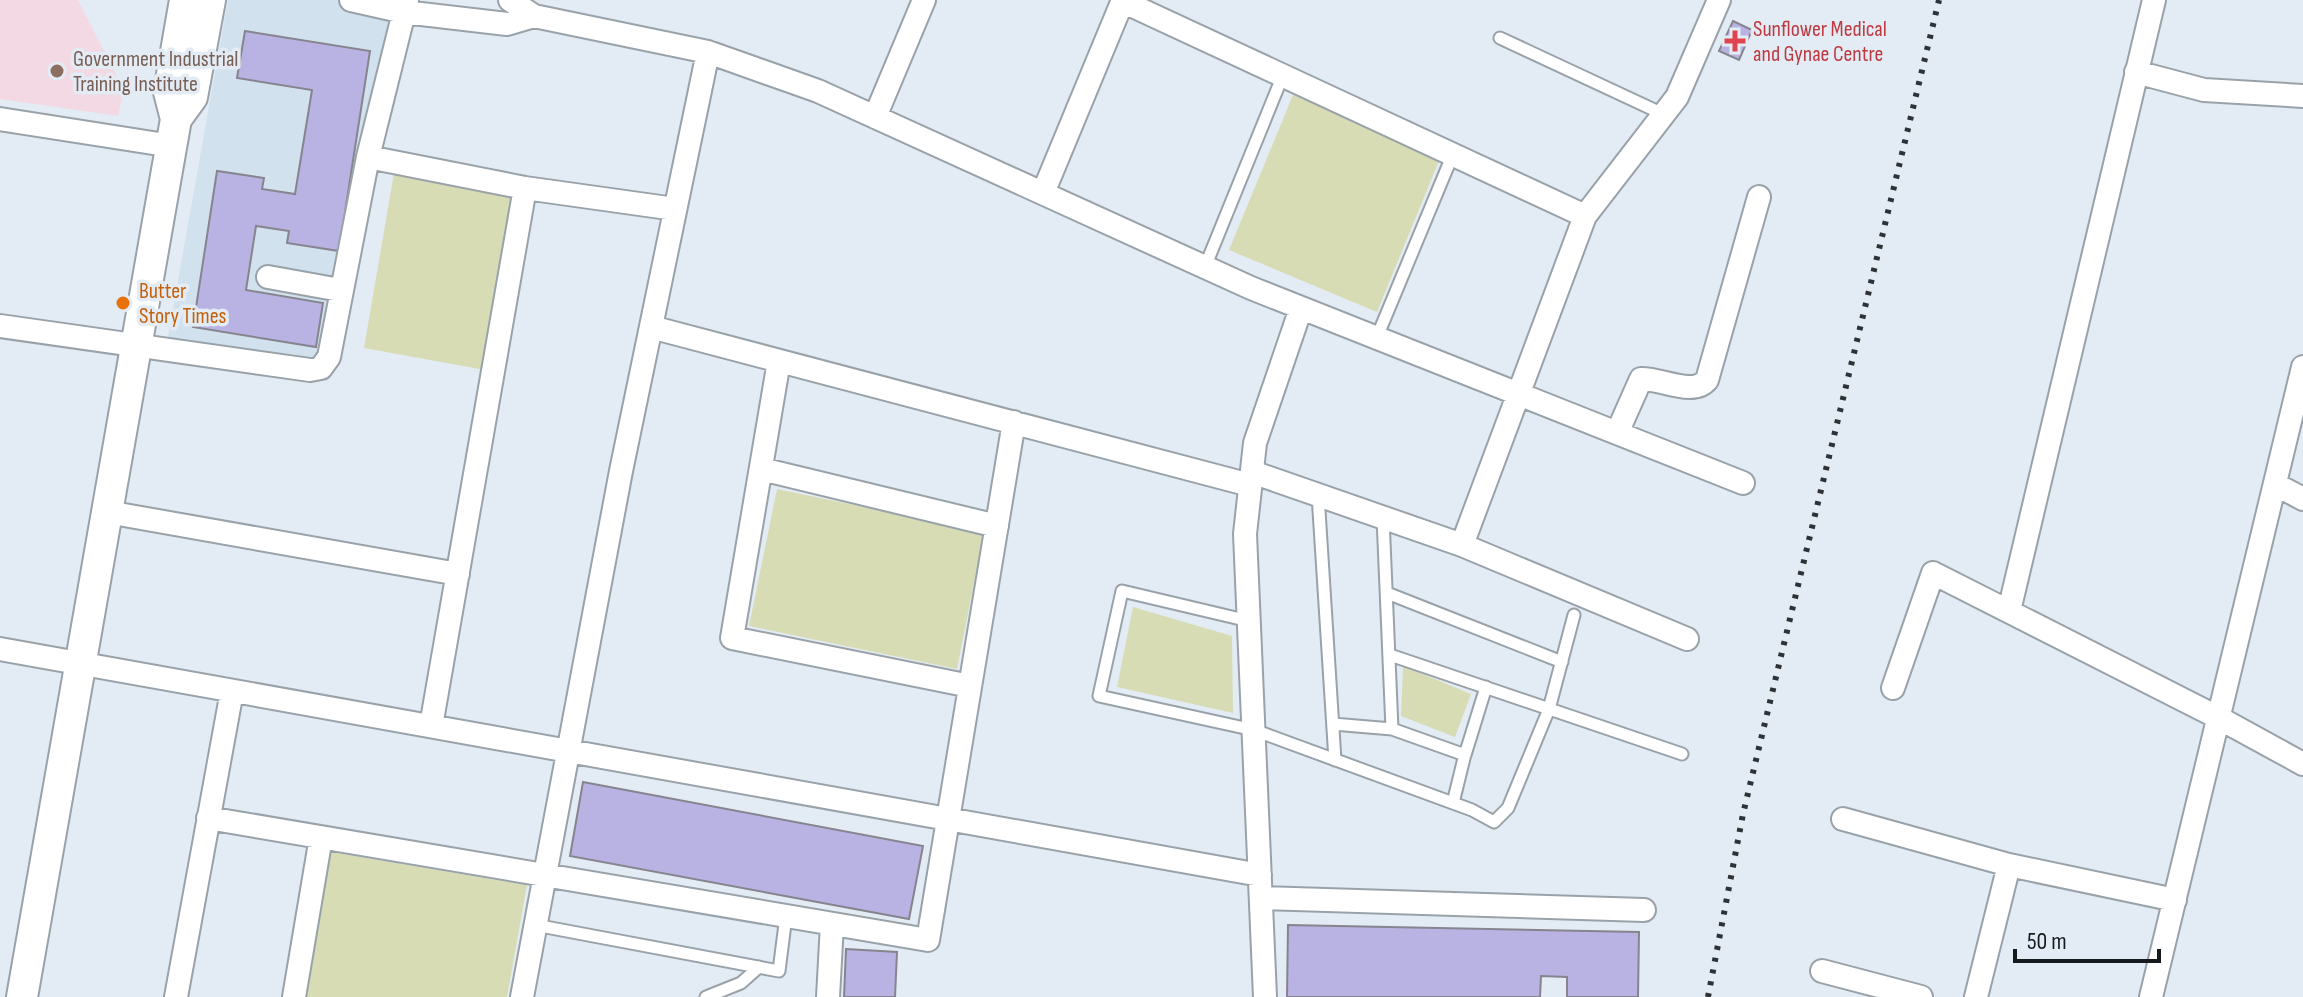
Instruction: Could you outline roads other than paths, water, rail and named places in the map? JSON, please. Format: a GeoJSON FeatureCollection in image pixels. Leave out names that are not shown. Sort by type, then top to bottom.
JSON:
{"type":"FeatureCollection","features":[{"type":"Feature","properties":{"kind":"main road"},"geometry":{"type":"LineString","coordinates":[[174,133],[169,92],[185,0]]}},
{"type":"Feature","properties":{"kind":"main road"},"geometry":{"type":"LineString","coordinates":[[22,997],[174,133],[192,97],[210,0]]}},
{"type":"Feature","properties":{"kind":"street"},"geometry":{"type":"LineString","coordinates":[[351,0],[507,24],[534,16]]}},
{"type":"Feature","properties":{"kind":"street"},"geometry":{"type":"LineString","coordinates":[[510,0],[534,16],[708,52],[818,91],[1301,308],[1743,483]]}},
{"type":"Feature","properties":{"kind":"street"},"geometry":{"type":"LineString","coordinates":[[875,117],[924,0]]}},
{"type":"Feature","properties":{"kind":"street"},"geometry":{"type":"LineString","coordinates":[[1043,193],[1123,0],[1585,216]]}},
{"type":"Feature","properties":{"kind":"street"},"geometry":{"type":"LineString","coordinates":[[1462,545],[1585,216],[1677,97],[1719,0]]}},
{"type":"Feature","properties":{"kind":"street"},"geometry":{"type":"LineString","coordinates":[[2009,611],[2154,0]]}},
{"type":"Feature","properties":{"kind":"street"},"geometry":{"type":"LineString","coordinates":[[0,326],[310,370],[321,368],[329,357],[368,157],[405,6]]}},
{"type":"Feature","properties":{"kind":"street"},"geometry":{"type":"LineString","coordinates":[[522,997],[651,327],[708,52]]}},
{"type":"Feature","properties":{"kind":"street"},"geometry":{"type":"LineString","coordinates":[[2136,72],[2204,90],[2303,96]]}},
{"type":"Feature","properties":{"kind":"street"},"geometry":{"type":"LineString","coordinates":[[0,119],[174,133]]}},
{"type":"Feature","properties":{"kind":"street"},"geometry":{"type":"LineString","coordinates":[[368,157],[525,188],[675,209]]}},
{"type":"Feature","properties":{"kind":"street"},"geometry":{"type":"LineString","coordinates":[[431,726],[525,188]]}},
{"type":"Feature","properties":{"kind":"street"},"geometry":{"type":"LineString","coordinates":[[1617,433],[1641,379],[1695,388],[1704,385],[1759,197]]}},
{"type":"Feature","properties":{"kind":"street"},"geometry":{"type":"LineString","coordinates":[[268,277],[340,290]]}},
{"type":"Feature","properties":{"kind":"street"},"geometry":{"type":"LineString","coordinates":[[1265,997],[1245,534],[1255,443],[1301,308]]}},
{"type":"Feature","properties":{"kind":"street"},"geometry":{"type":"LineString","coordinates":[[651,327],[1014,422],[1318,495],[1462,545],[1687,639]]}},
{"type":"Feature","properties":{"kind":"street"},"geometry":{"type":"LineString","coordinates":[[779,361],[732,638],[970,686]]}},
{"type":"Feature","properties":{"kind":"street"},"geometry":{"type":"LineString","coordinates":[[2151,997],[2303,367]]}},
{"type":"Feature","properties":{"kind":"street"},"geometry":{"type":"LineString","coordinates":[[208,818],[928,940],[1014,422]]}},
{"type":"Feature","properties":{"kind":"street"},"geometry":{"type":"LineString","coordinates":[[761,469],[997,526]]}},
{"type":"Feature","properties":{"kind":"street"},"geometry":{"type":"LineString","coordinates":[[2275,484],[2303,499]]}},
{"type":"Feature","properties":{"kind":"street"},"geometry":{"type":"LineString","coordinates":[[107,512],[458,574]]}},
{"type":"Feature","properties":{"kind":"street"},"geometry":{"type":"LineString","coordinates":[[1893,688],[1933,573],[2303,764]]}},
{"type":"Feature","properties":{"kind":"street"},"geometry":{"type":"LineString","coordinates":[[0,649],[1260,875]]}},
{"type":"Feature","properties":{"kind":"street"},"geometry":{"type":"LineString","coordinates":[[176,997],[232,691]]}},
{"type":"Feature","properties":{"kind":"street"},"geometry":{"type":"LineString","coordinates":[[1843,819],[2009,865],[2175,900]]}},
{"type":"Feature","properties":{"kind":"street"},"geometry":{"type":"LineString","coordinates":[[294,997],[321,837]]}},
{"type":"Feature","properties":{"kind":"street"},"geometry":{"type":"LineString","coordinates":[[1976,997],[2009,865]]}},
{"type":"Feature","properties":{"kind":"street"},"geometry":{"type":"LineString","coordinates":[[1261,898],[1644,910]]}},
{"type":"Feature","properties":{"kind":"street"},"geometry":{"type":"LineString","coordinates":[[828,997],[832,924]]}},
{"type":"Feature","properties":{"kind":"street"},"geometry":{"type":"LineString","coordinates":[[1822,971],[1921,997]]}},
{"type":"Feature","properties":{"kind":"lane"},"geometry":{"type":"LineString","coordinates":[[1500,38],[1663,114]]}},
{"type":"Feature","properties":{"kind":"lane"},"geometry":{"type":"LineString","coordinates":[[1205,267],[1283,75]]}},
{"type":"Feature","properties":{"kind":"lane"},"geometry":{"type":"LineString","coordinates":[[1377,337],[1453,154]]}},
{"type":"Feature","properties":{"kind":"lane"},"geometry":{"type":"LineString","coordinates":[[1318,495],[1335,760]]}},
{"type":"Feature","properties":{"kind":"lane"},"geometry":{"type":"LineString","coordinates":[[1383,518],[1392,729]]}},
{"type":"Feature","properties":{"kind":"lane"},"geometry":{"type":"LineString","coordinates":[[1249,621],[1122,591],[1099,696],[1254,730],[1453,803],[1494,822],[1508,808],[1549,709],[1574,615]]}},
{"type":"Feature","properties":{"kind":"lane"},"geometry":{"type":"LineString","coordinates":[[1387,593],[1562,662]]}},
{"type":"Feature","properties":{"kind":"lane"},"geometry":{"type":"LineString","coordinates":[[1390,655],[1682,754]]}},
{"type":"Feature","properties":{"kind":"lane"},"geometry":{"type":"LineString","coordinates":[[1453,803],[1486,687]]}},
{"type":"Feature","properties":{"kind":"lane"},"geometry":{"type":"LineString","coordinates":[[1333,724],[1392,729],[1465,755],[1467,746]]}},
{"type":"Feature","properties":{"kind":"lane"},"geometry":{"type":"LineString","coordinates":[[535,925],[779,971],[786,916]]}},
{"type":"Feature","properties":{"kind":"lane"},"geometry":{"type":"LineString","coordinates":[[706,997],[741,983],[759,967]]}},
{"type":"Feature","properties":{"kind":"railway"},"geometry":{"type":"LineString","coordinates":[[1708,997],[1743,814],[1939,0]]}},
{"type":"Feature","properties":{"kind":"place","name":"Sunflower Medical and Gynae Centre"},"geometry":{"type":"Point","coordinates":[1735,41]}},
{"type":"Feature","properties":{"kind":"place","name":"Government Industrial Training Institute"},"geometry":{"type":"Point","coordinates":[57,71]}},
{"type":"Feature","properties":{"kind":"place","name":"Butter Story Times"},"geometry":{"type":"Point","coordinates":[123,303]}}]}
